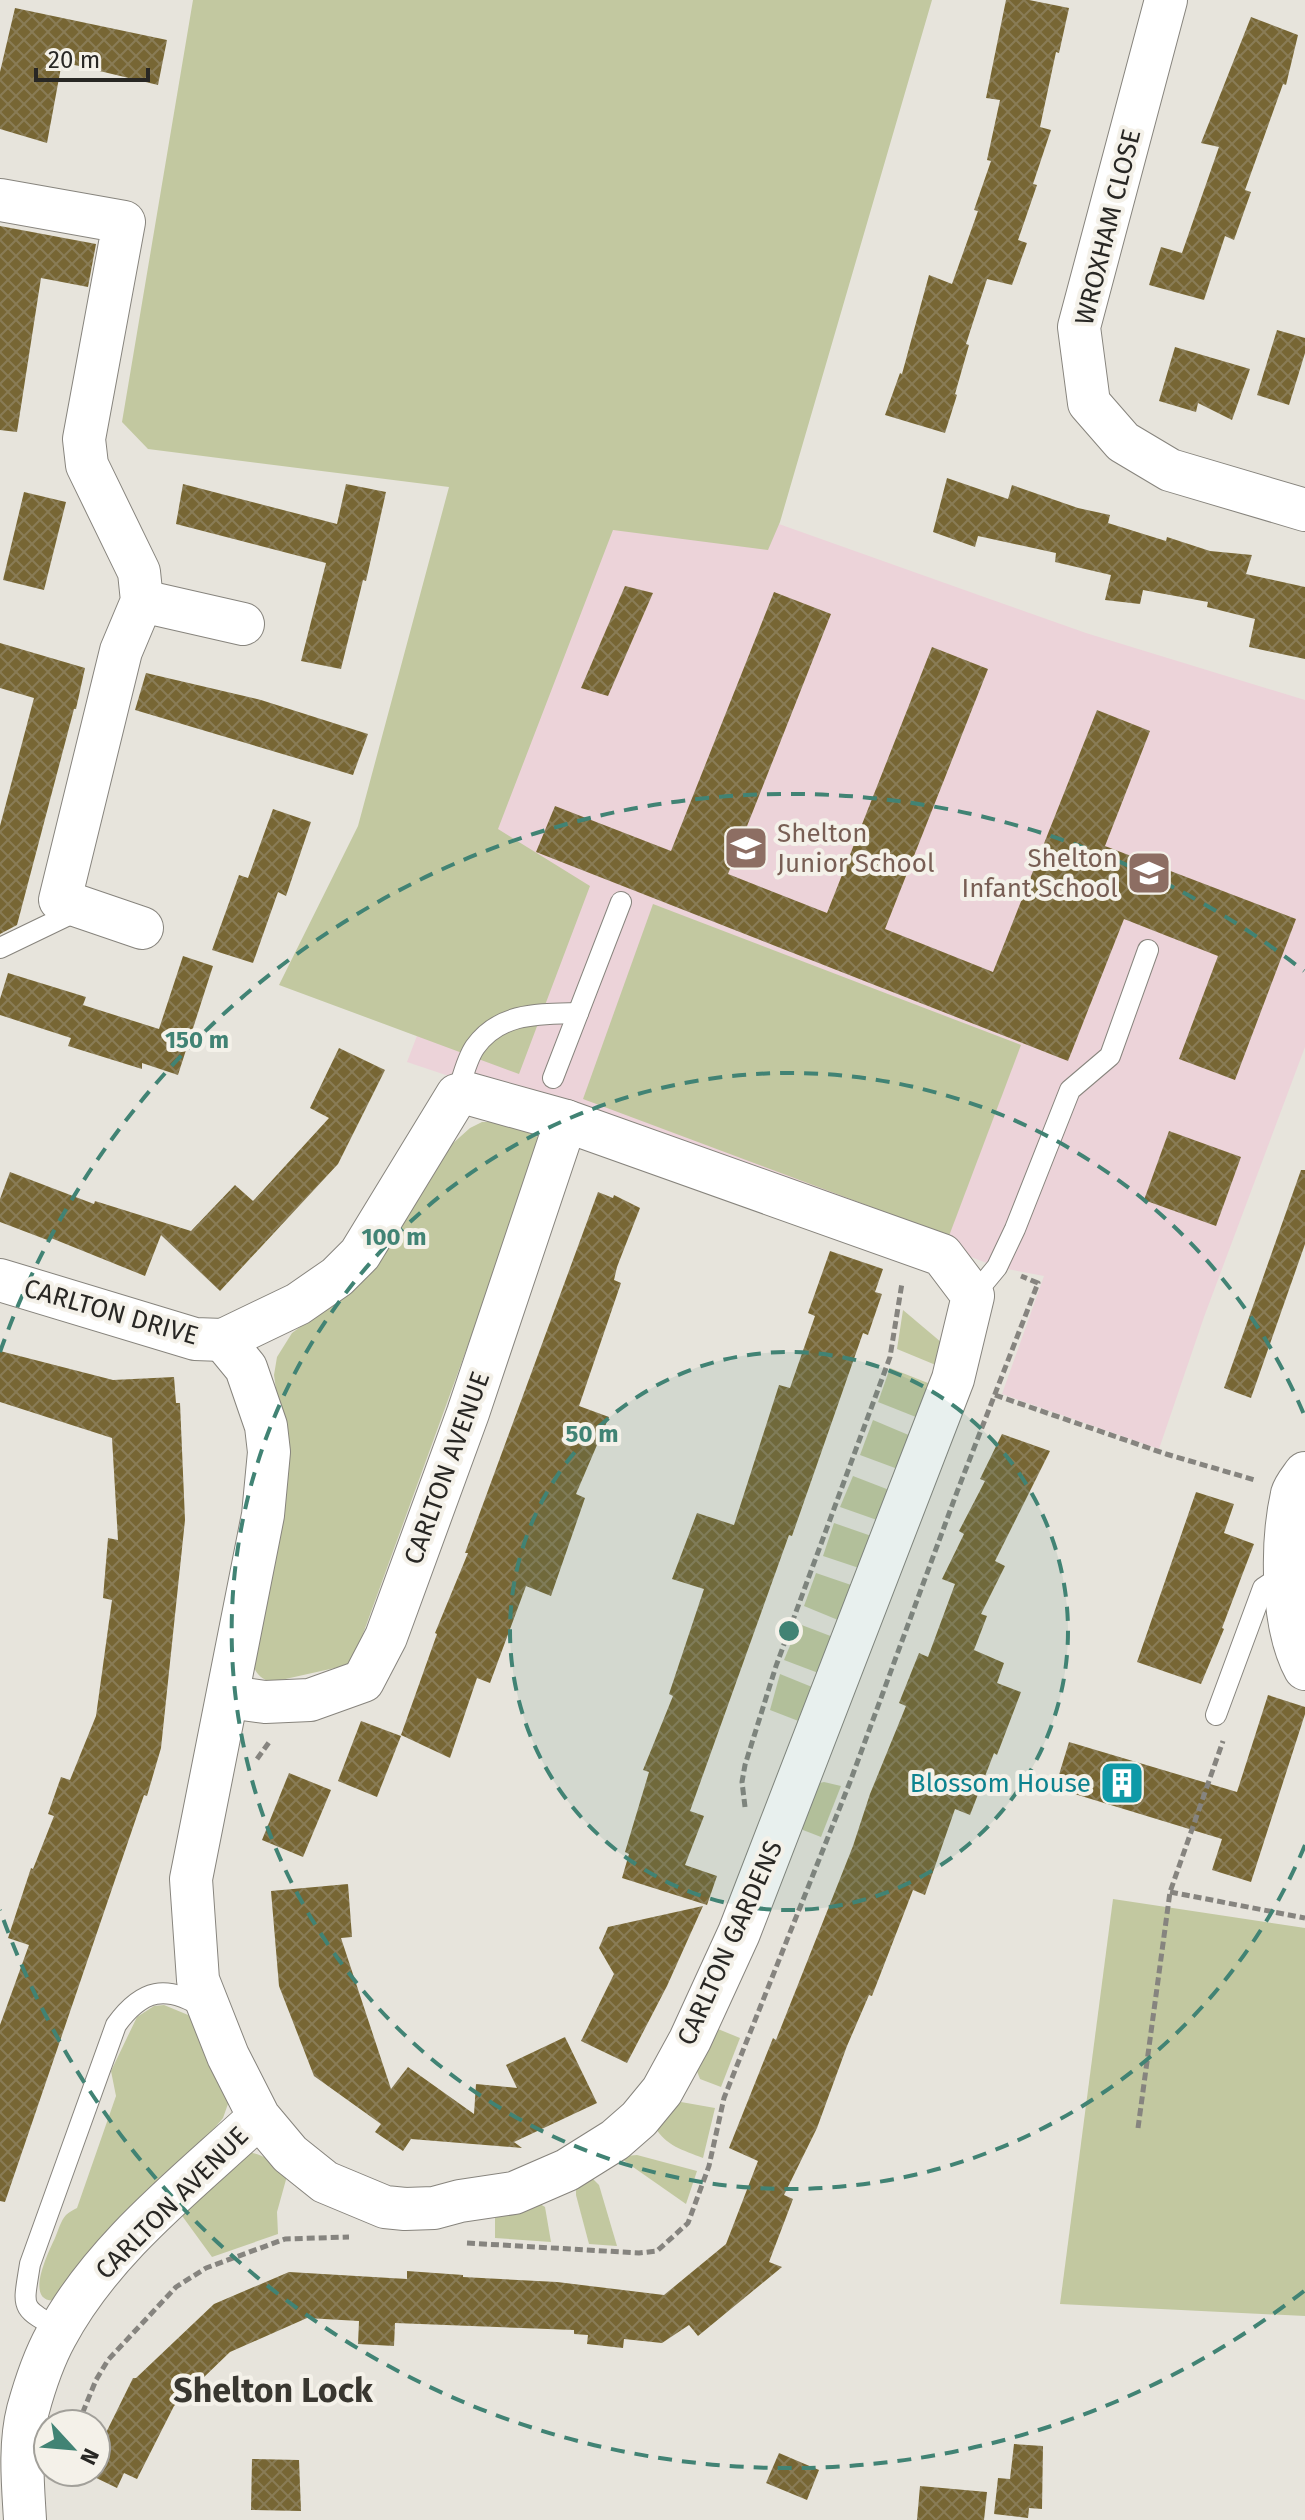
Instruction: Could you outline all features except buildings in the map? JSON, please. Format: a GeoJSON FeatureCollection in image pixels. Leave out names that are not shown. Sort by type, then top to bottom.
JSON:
{"type":"FeatureCollection","features":[{"type":"Feature","properties":{"kind":"street","name":"WROXHAM CLOSE"},"geometry":{"type":"LineString","coordinates":[[1166,0],[1079,327],[1089,403],[1123,442],[1170,470],[1305,510]]}},
{"type":"Feature","properties":{"kind":"street"},"geometry":{"type":"LineString","coordinates":[[0,200],[124,222],[84,439],[87,465],[139,572],[142,601],[121,651],[60,900],[142,928]]}},
{"type":"Feature","properties":{"kind":"street"},"geometry":{"type":"LineString","coordinates":[[142,601],[243,624]]}},
{"type":"Feature","properties":{"kind":"street"},"geometry":{"type":"LineString","coordinates":[[223,1340],[298,1304],[337,1277],[360,1254],[457,1095],[466,1093],[566,1121],[942,1255],[985,1281],[956,1366]]}},
{"type":"Feature","properties":{"kind":"street","name":"CARLTON AVENUE"},"geometry":{"type":"LineString","coordinates":[[228,1697],[265,1702],[310,1700],[363,1681],[386,1637],[468,1413],[566,1121]]}},
{"type":"Feature","properties":{"kind":"street","name":"CARLTON DRIVE"},"geometry":{"type":"LineString","coordinates":[[0,1280],[195,1339],[223,1340]]}},
{"type":"Feature","properties":{"kind":"street","name":"CARLTON AVENUE"},"geometry":{"type":"LineString","coordinates":[[25,2520],[23,2466],[27,2412],[55,2337],[90,2284],[132,2237],[259,2117],[228,2056],[198,1980],[191,1879],[263,1515],[269,1452],[266,1426],[246,1368],[223,1340]]}},
{"type":"Feature","properties":{"kind":"street","name":"CARLTON GARDENS"},"geometry":{"type":"LineString","coordinates":[[259,2117],[290,2154],[325,2182],[385,2207],[405,2209],[434,2208],[514,2193],[567,2170],[615,2140],[639,2119],[662,2091],[690,2040],[744,1923],[956,1366]]}},
{"type":"Feature","properties":{"kind":"street"},"geometry":{"type":"LineString","coordinates":[[1298,1482],[1284,1574],[1293,1640],[1305,1669]]}},
{"type":"Feature","properties":{"kind":"lane"},"geometry":{"type":"LineString","coordinates":[[553,1078],[621,902]]}},
{"type":"Feature","properties":{"kind":"lane"},"geometry":{"type":"LineString","coordinates":[[0,948],[82,908]]}},
{"type":"Feature","properties":{"kind":"lane"},"geometry":{"type":"LineString","coordinates":[[985,1281],[1015,1229],[1070,1090],[1110,1056],[1148,950]]}},
{"type":"Feature","properties":{"kind":"lane"},"geometry":{"type":"LineString","coordinates":[[457,1095],[473,1049],[494,1027],[524,1015],[578,1013]]}},
{"type":"Feature","properties":{"kind":"lane"},"geometry":{"type":"LineString","coordinates":[[1221,1722],[1263,1588],[1284,1574]]}},
{"type":"Feature","properties":{"kind":"lane"},"geometry":{"type":"LineString","coordinates":[[60,2329],[30,2313],[24,2302],[30,2264],[116,2025],[129,2006],[146,1996],[165,1992],[186,1997],[214,2015]]}},
{"type":"Feature","properties":{"kind":"path"},"geometry":{"type":"LineString","coordinates":[[745,1811],[742,1782],[745,1765],[776,1666],[890,1357],[898,1295],[915,1245]]}},
{"type":"Feature","properties":{"kind":"path"},"geometry":{"type":"LineString","coordinates":[[454,2242],[639,2253],[657,2251],[688,2223],[709,2166],[724,2098],[850,1782],[1038,1283],[985,1281]]}},
{"type":"Feature","properties":{"kind":"path"},"geometry":{"type":"LineString","coordinates":[[956,1366],[996,1395],[1166,1454],[1298,1482]]}},
{"type":"Feature","properties":{"kind":"path"},"geometry":{"type":"LineString","coordinates":[[1138,2128],[1170,1892],[1221,1722]]}},
{"type":"Feature","properties":{"kind":"path"},"geometry":{"type":"LineString","coordinates":[[253,1766],[272,1738]]}},
{"type":"Feature","properties":{"kind":"path"},"geometry":{"type":"LineString","coordinates":[[1170,1892],[1305,1918]]}},
{"type":"Feature","properties":{"kind":"path"},"geometry":{"type":"LineString","coordinates":[[85,2408],[108,2360],[176,2287],[206,2268],[285,2239],[351,2238]]}},
{"type":"Feature","properties":{"kind":"shaded area"},"geometry":{"type":"Polygon","coordinates":[[[632,472],[1086,633],[1305,700],[1305,1047],[1204,1317],[1159,1449],[1002,1394],[1044,1276],[997,1267],[860,1214],[407,1062],[632,472]]]}},
{"type":"Feature","properties":{"kind":"green space"},"geometry":{"type":"Polygon","coordinates":[[[193,0],[932,0],[780,522],[768,550],[613,530],[498,829],[590,886],[519,1074],[279,985],[358,826],[449,487],[148,449],[122,422],[193,0]]]}},
{"type":"Feature","properties":{"kind":"green space"},"geometry":{"type":"Polygon","coordinates":[[[653,904],[1021,1045],[949,1236],[583,1099],[653,904]]]}},
{"type":"Feature","properties":{"kind":"green space"},"geometry":{"type":"Polygon","coordinates":[[[482,1122],[501,1122],[546,1140],[529,1177],[355,1656],[348,1665],[272,1682],[257,1673],[250,1655],[281,1425],[274,1375],[277,1357],[292,1333],[326,1308],[441,1154],[470,1128],[482,1122]]]}},
{"type":"Feature","properties":{"kind":"green space"},"geometry":{"type":"Polygon","coordinates":[[[903,1310],[948,1348],[943,1368],[897,1349],[903,1310]]]}},
{"type":"Feature","properties":{"kind":"green space"},"geometry":{"type":"Polygon","coordinates":[[[890,1368],[938,1387],[926,1421],[878,1402],[890,1368]]]}},
{"type":"Feature","properties":{"kind":"green space"},"geometry":{"type":"Polygon","coordinates":[[[873,1420],[918,1439],[908,1465],[895,1468],[860,1455],[873,1420]]]}},
{"type":"Feature","properties":{"kind":"green space"},"geometry":{"type":"Polygon","coordinates":[[[853,1476],[897,1493],[877,1520],[840,1507],[853,1476]]]}},
{"type":"Feature","properties":{"kind":"green space"},"geometry":{"type":"Polygon","coordinates":[[[834,1523],[880,1539],[865,1570],[823,1556],[834,1523]]]}},
{"type":"Feature","properties":{"kind":"green space"},"geometry":{"type":"Polygon","coordinates":[[[816,1573],[857,1587],[838,1620],[804,1606],[816,1573]]]}},
{"type":"Feature","properties":{"kind":"green space"},"geometry":{"type":"Polygon","coordinates":[[[799,1624],[841,1640],[821,1674],[784,1660],[799,1624]]]}},
{"type":"Feature","properties":{"kind":"green space"},"geometry":{"type":"Polygon","coordinates":[[[780,1674],[812,1687],[801,1722],[770,1710],[780,1674]]]}},
{"type":"Feature","properties":{"kind":"green space"},"geometry":{"type":"Polygon","coordinates":[[[824,1782],[841,1786],[821,1837],[803,1830],[801,1822],[815,1784],[824,1782]]]}},
{"type":"Feature","properties":{"kind":"green space"},"geometry":{"type":"Polygon","coordinates":[[[1113,1899],[1305,1928],[1305,2316],[1060,2304],[1113,1899]]]}},
{"type":"Feature","properties":{"kind":"green space"},"geometry":{"type":"Polygon","coordinates":[[[164,2005],[193,2017],[229,2101],[223,2118],[58,2300],[47,2300],[41,2295],[39,2287],[43,2266],[63,2220],[77,2208],[116,2096],[111,2071],[137,2017],[154,2006],[164,2005]]]}},
{"type":"Feature","properties":{"kind":"green space"},"geometry":{"type":"Polygon","coordinates":[[[718,2029],[740,2038],[721,2087],[700,2079],[695,2066],[718,2029]]]}},
{"type":"Feature","properties":{"kind":"green space"},"geometry":{"type":"Polygon","coordinates":[[[681,2102],[715,2108],[703,2158],[670,2143],[655,2127],[671,2107],[681,2102]]]}},
{"type":"Feature","properties":{"kind":"green space"},"geometry":{"type":"Polygon","coordinates":[[[245,2152],[263,2157],[287,2176],[277,2212],[278,2234],[212,2257],[180,2213],[245,2152]]]}},
{"type":"Feature","properties":{"kind":"green space"},"geometry":{"type":"Polygon","coordinates":[[[637,2155],[697,2171],[686,2204],[623,2160],[626,2156],[637,2155]]]}},
{"type":"Feature","properties":{"kind":"green space"},"geometry":{"type":"Polygon","coordinates":[[[591,2177],[599,2185],[617,2246],[589,2244],[576,2185],[591,2177]]]}},
{"type":"Feature","properties":{"kind":"green space"},"geometry":{"type":"Polygon","coordinates":[[[537,2202],[545,2207],[551,2242],[495,2238],[495,2218],[537,2202]]]}},
{"type":"Feature","properties":{"kind":"place","name":"Shelton Junior School"},"geometry":{"type":"Point","coordinates":[746,848]}},
{"type":"Feature","properties":{"kind":"place","name":"Shelton Infant School"},"geometry":{"type":"Point","coordinates":[1149,873]}},
{"type":"Feature","properties":{"kind":"place","name":"Blossom House"},"geometry":{"type":"Point","coordinates":[1122,1783]}},
{"type":"Feature","properties":{"kind":"district","name":"Shelton Lock"},"geometry":{"type":"Point","coordinates":[273,2390]}}]}
